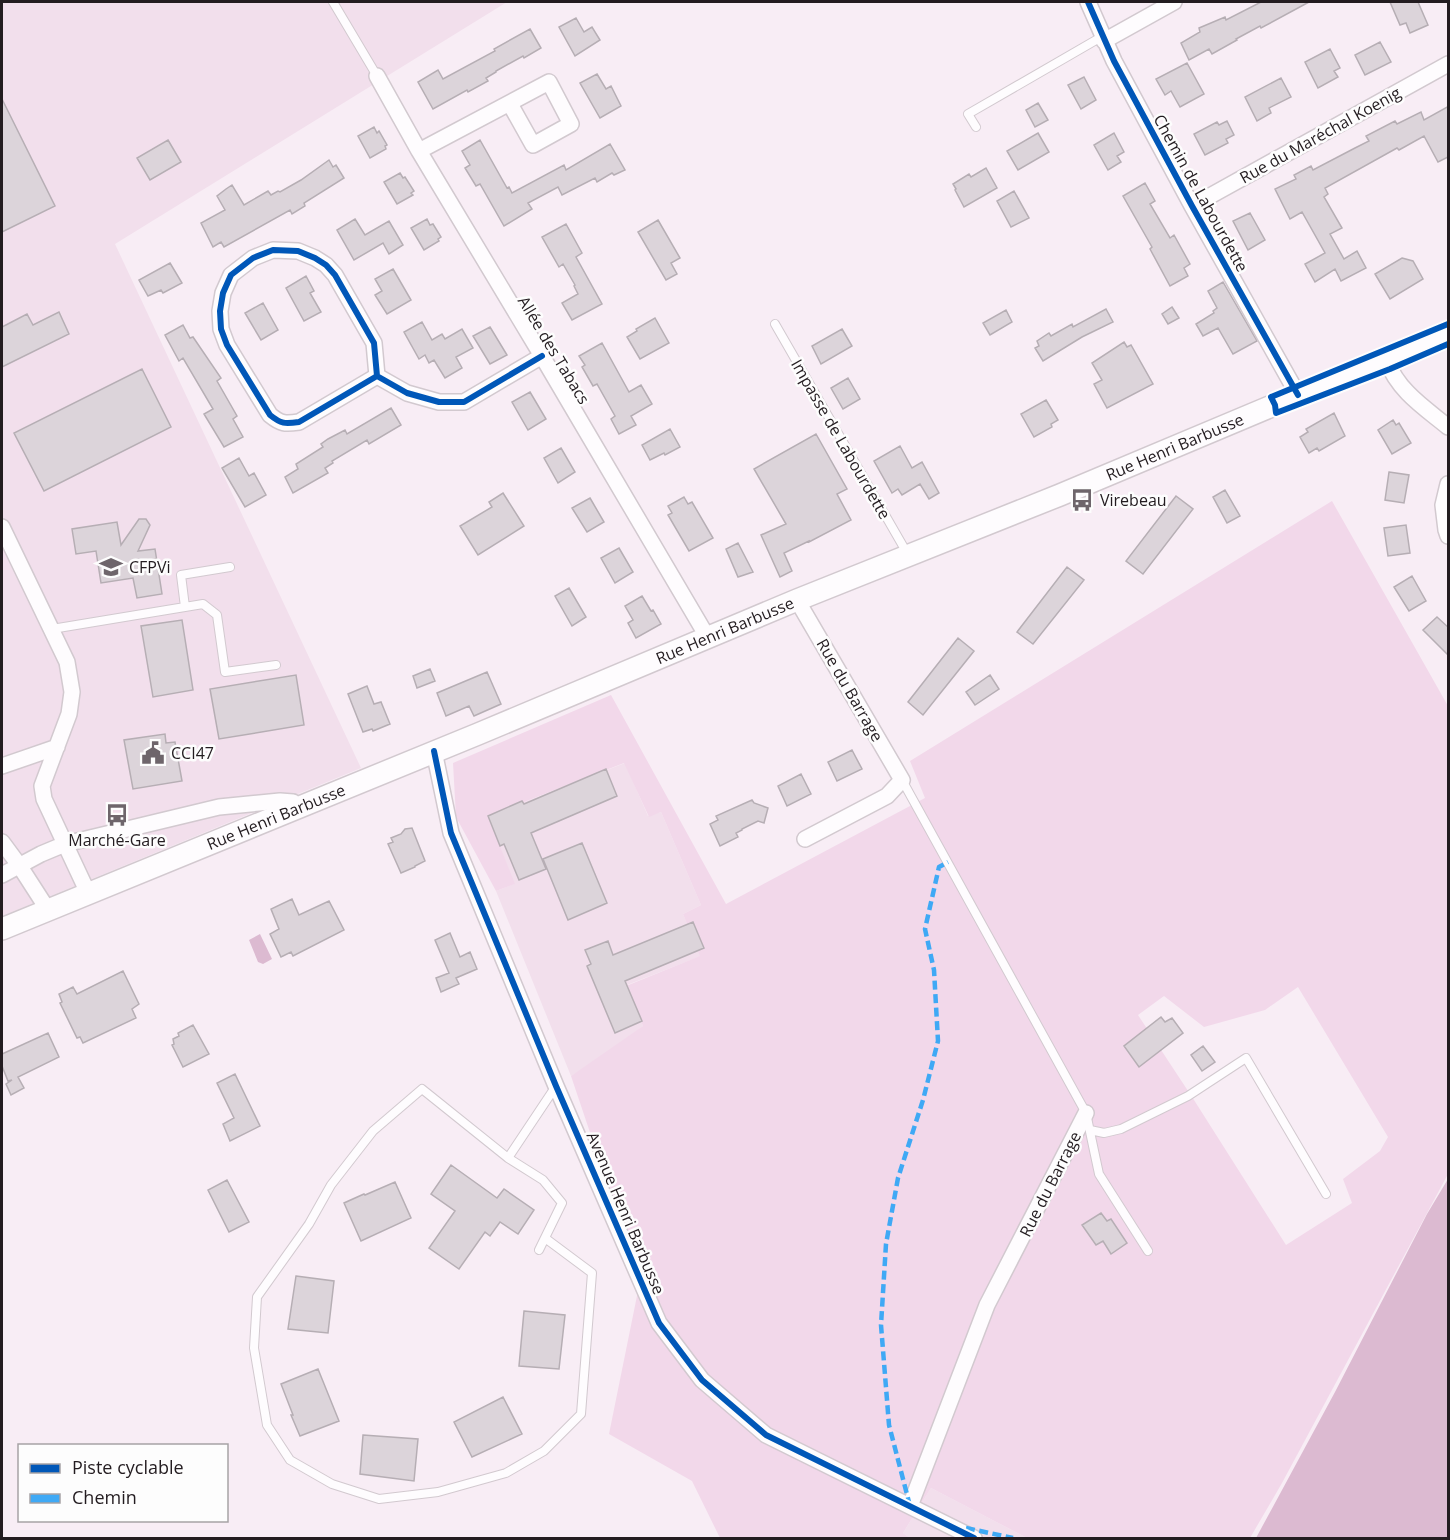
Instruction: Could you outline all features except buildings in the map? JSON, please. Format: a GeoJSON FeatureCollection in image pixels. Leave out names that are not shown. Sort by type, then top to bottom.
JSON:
{"type":"FeatureCollection","features":[{"type":"Feature","properties":{"kind":"main road","name":"Rue Henri Barbusse"},"geometry":{"type":"LineString","coordinates":[[2,929],[478,734],[797,600],[1449,335]]}},
{"type":"Feature","properties":{"kind":"street","name":"Chemin de Labourdette"},"geometry":{"type":"LineString","coordinates":[[1088,2],[1114,61],[1298,395]]}},
{"type":"Feature","properties":{"kind":"street"},"geometry":{"type":"LineString","coordinates":[[1104,39],[1174,2]]}},
{"type":"Feature","properties":{"kind":"street","name":"Rue du Maréchal Koenig"},"geometry":{"type":"LineString","coordinates":[[1192,206],[1449,64]]}},
{"type":"Feature","properties":{"kind":"street","name":"Allée des Tabacs"},"geometry":{"type":"LineString","coordinates":[[377,76],[419,151],[708,638]]}},
{"type":"Feature","properties":{"kind":"street"},"geometry":{"type":"LineString","coordinates":[[419,151],[510,104]]}},
{"type":"Feature","properties":{"kind":"street"},"geometry":{"type":"LineString","coordinates":[[273,250],[298,251],[326,265],[335,275],[374,343],[377,376],[299,422],[287,424],[270,416],[227,345],[222,329],[220,311],[223,293],[231,274],[254,258],[273,250]]}},
{"type":"Feature","properties":{"kind":"street"},"geometry":{"type":"LineString","coordinates":[[377,376],[406,393],[440,402],[464,402],[542,356]]}},
{"type":"Feature","properties":{"kind":"street"},"geometry":{"type":"LineString","coordinates":[[1387,361],[1398,383],[1413,399],[1449,427]]}},
{"type":"Feature","properties":{"kind":"street"},"geometry":{"type":"LineString","coordinates":[[1449,484],[1443,505],[1446,530],[1449,536]]}},
{"type":"Feature","properties":{"kind":"street"},"geometry":{"type":"LineString","coordinates":[[2,527],[67,662],[72,692],[69,714],[42,786],[44,799],[88,893]]}},
{"type":"Feature","properties":{"kind":"street","name":"Rue du Barrage"},"geometry":{"type":"LineString","coordinates":[[797,600],[902,780]]}},
{"type":"Feature","properties":{"kind":"street"},"geometry":{"type":"LineString","coordinates":[[2,766],[57,747]]}},
{"type":"Feature","properties":{"kind":"street","name":"Avenue Henri Barbusse"},"geometry":{"type":"LineString","coordinates":[[434,751],[451,833],[556,1086],[659,1323],[702,1380],[765,1434],[974,1539]]}},
{"type":"Feature","properties":{"kind":"street"},"geometry":{"type":"LineString","coordinates":[[805,839],[887,796],[902,780]]}},
{"type":"Feature","properties":{"kind":"street"},"geometry":{"type":"LineString","coordinates":[[2,875],[64,844],[219,807],[280,801],[293,802],[297,808]]}},
{"type":"Feature","properties":{"kind":"street"},"geometry":{"type":"LineString","coordinates":[[2,842],[48,910]]}},
{"type":"Feature","properties":{"kind":"street","name":"Rue du Barrage"},"geometry":{"type":"LineString","coordinates":[[910,1506],[987,1305],[1086,1113]]}},
{"type":"Feature","properties":{"kind":"lane"},"geometry":{"type":"LineString","coordinates":[[333,2],[377,76]]}},
{"type":"Feature","properties":{"kind":"lane"},"geometry":{"type":"LineString","coordinates":[[976,127],[968,114],[1104,39]]}},
{"type":"Feature","properties":{"kind":"lane","name":"Impasse de Labourdette"},"geometry":{"type":"LineString","coordinates":[[775,324],[908,555]]}},
{"type":"Feature","properties":{"kind":"lane"},"geometry":{"type":"LineString","coordinates":[[185,607],[182,575],[230,567]]}},
{"type":"Feature","properties":{"kind":"lane"},"geometry":{"type":"LineString","coordinates":[[52,629],[203,604],[217,615],[225,672],[276,665]]}},
{"type":"Feature","properties":{"kind":"lane","name":"Rue du Barrage"},"geometry":{"type":"LineString","coordinates":[[902,780],[1086,1113]]}},
{"type":"Feature","properties":{"kind":"lane"},"geometry":{"type":"LineString","coordinates":[[1090,1130],[1104,1133],[1121,1129],[1188,1095],[1246,1058],[1326,1194]]}},
{"type":"Feature","properties":{"kind":"lane"},"geometry":{"type":"LineString","coordinates":[[508,1158],[556,1086]]}},
{"type":"Feature","properties":{"kind":"lane"},"geometry":{"type":"LineString","coordinates":[[539,1250],[562,1203],[543,1180],[508,1158],[422,1089],[373,1131],[331,1185],[309,1224],[257,1297],[254,1348],[267,1425],[290,1460],[333,1484],[379,1499],[438,1492],[506,1473],[544,1451],[580,1414],[592,1274],[545,1238]]}},
{"type":"Feature","properties":{"kind":"lane"},"geometry":{"type":"LineString","coordinates":[[1086,1113],[1099,1174],[1148,1251]]}},
{"type":"Feature","properties":{"kind":"shaded area"},"geometry":{"type":"Polygon","coordinates":[[[2,2],[507,2],[115,244],[361,768],[2,916],[2,2]]]}},
{"type":"Feature","properties":{"kind":"shaded area"},"geometry":{"type":"Polygon","coordinates":[[[1332,501],[1448,706],[1448,1174],[1282,1483],[1250,1538],[1027,1538],[931,1488],[903,1533],[910,1538],[720,1538],[692,1481],[609,1434],[640,1281],[571,1076],[643,1026],[626,986],[700,956],[683,914],[701,905],[661,812],[649,817],[624,763],[488,816],[515,884],[496,891],[456,817],[453,763],[611,695],[726,904],[925,798],[910,761],[1332,501]],[[1298,987],[1265,1010],[1204,1027],[1164,996],[1138,1015],[1286,1245],[1352,1203],[1343,1179],[1380,1151],[1388,1137],[1298,987]]]}},
{"type":"Feature","properties":{"kind":"shaded area"},"geometry":{"type":"Polygon","coordinates":[[[625,763],[648,816],[661,812],[701,905],[683,914],[701,956],[627,985],[643,1026],[611,1052],[571,1076],[496,891],[514,884],[488,816],[625,763]]]}},
{"type":"Feature","properties":{"kind":"shaded area"},"geometry":{"type":"Polygon","coordinates":[[[260,934],[272,959],[263,964],[258,962],[249,940],[260,934]]]}},
{"type":"Feature","properties":{"kind":"shaded area"},"geometry":{"type":"Polygon","coordinates":[[[1448,1179],[1448,1538],[1256,1538],[1427,1214],[1448,1179]]]}},
{"type":"Feature","properties":{"kind":"shaded area"},"geometry":{"type":"Polygon","coordinates":[[[931,1488],[1027,1538],[910,1538],[903,1533],[931,1488]]]}},
{"type":"Feature","properties":{"kind":"marked path"},"geometry":{"type":"LineString","coordinates":[[910,1506],[889,1425],[881,1325],[886,1244],[898,1178],[923,1100],[938,1041],[934,970],[925,929],[939,867],[948,862]]}},
{"type":"Feature","properties":{"kind":"marked path"},"geometry":{"type":"LineString","coordinates":[[966,1528],[1013,1538]]}},
{"type":"Feature","properties":{"kind":"cycle path"},"geometry":{"type":"LineString","coordinates":[[1088,2],[1114,61],[1298,395]]}},
{"type":"Feature","properties":{"kind":"cycle path"},"geometry":{"type":"LineString","coordinates":[[377,376],[299,422],[283,423],[274,418],[227,345],[221,329],[220,311],[223,293],[231,275],[253,258],[273,250],[298,251],[315,258],[335,275],[374,343],[377,376],[407,393],[439,402],[464,402],[542,356]]}},
{"type":"Feature","properties":{"kind":"cycle path"},"geometry":{"type":"LineString","coordinates":[[1448,324],[1271,397],[1276,413],[1448,344]]}},
{"type":"Feature","properties":{"kind":"cycle path"},"geometry":{"type":"LineString","coordinates":[[434,751],[451,833],[556,1086],[659,1323],[702,1380],[766,1435],[974,1538]]}},
{"type":"Feature","properties":{"kind":"place","name":"Virebeau"},"geometry":{"type":"Point","coordinates":[1082,500]}},
{"type":"Feature","properties":{"kind":"place","name":"CFPVi"},"geometry":{"type":"Point","coordinates":[111,567]}},
{"type":"Feature","properties":{"kind":"place","name":"CCI47"},"geometry":{"type":"Point","coordinates":[153,753]}},
{"type":"Feature","properties":{"kind":"place","name":"Marché-Gare"},"geometry":{"type":"Point","coordinates":[117,815]}}]}
